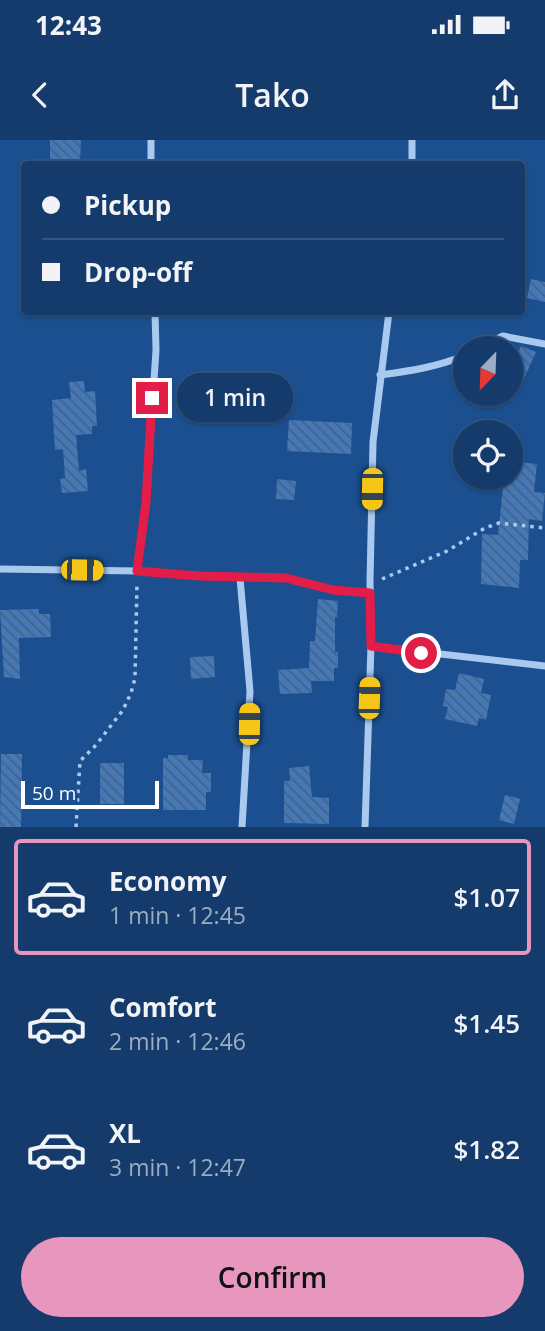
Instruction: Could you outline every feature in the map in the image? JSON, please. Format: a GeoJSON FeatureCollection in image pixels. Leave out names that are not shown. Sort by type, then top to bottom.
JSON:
{"type":"FeatureCollection","features":[{"type":"Feature","properties":{"kind":"street"},"geometry":{"type":"LineString","coordinates":[[151,140],[151,161]]}},
{"type":"Feature","properties":{"kind":"street"},"geometry":{"type":"LineString","coordinates":[[412,140],[412,161]]}},
{"type":"Feature","properties":{"kind":"street"},"geometry":{"type":"LineString","coordinates":[[137,571],[146,502],[156,350],[155,315]]}},
{"type":"Feature","properties":{"kind":"street"},"geometry":{"type":"LineString","coordinates":[[365,827],[371,646],[373,442],[389,315]]}},
{"type":"Feature","properties":{"kind":"street"},"geometry":{"type":"LineString","coordinates":[[523,340],[545,344]]}},
{"type":"Feature","properties":{"kind":"street"},"geometry":{"type":"LineString","coordinates":[[380,375],[423,369],[453,360]]}},
{"type":"Feature","properties":{"kind":"street"},"geometry":{"type":"LineString","coordinates":[[0,569],[137,571],[240,578],[286,578],[333,590],[370,593]]}},
{"type":"Feature","properties":{"kind":"street"},"geometry":{"type":"LineString","coordinates":[[240,578],[250,691],[242,827]]}},
{"type":"Feature","properties":{"kind":"street"},"geometry":{"type":"LineString","coordinates":[[371,646],[545,666]]}},
{"type":"Feature","properties":{"kind":"path"},"geometry":{"type":"LineString","coordinates":[[370,583],[447,551],[485,528],[499,523],[545,528]]}},
{"type":"Feature","properties":{"kind":"path"},"geometry":{"type":"LineString","coordinates":[[76,827],[80,761],[123,710],[135,678],[137,571]]}},
{"type":"Feature","properties":{"kind":"building"},"geometry":{"type":"Polygon","coordinates":[[[50,140],[81,140],[80,161],[50,161],[50,140]]]}},
{"type":"Feature","properties":{"kind":"building"},"geometry":{"type":"Polygon","coordinates":[[[531,279],[545,282],[545,302],[527,298],[531,279]]]}},
{"type":"Feature","properties":{"kind":"building"},"geometry":{"type":"Polygon","coordinates":[[[523,347],[536,352],[523,381],[523,347]]]}},
{"type":"Feature","properties":{"kind":"building"},"geometry":{"type":"Polygon","coordinates":[[[84,381],[85,392],[95,391],[97,426],[92,426],[92,434],[76,435],[79,471],[86,469],[88,491],[62,493],[60,479],[65,478],[63,449],[55,450],[52,400],[71,398],[69,382],[84,381]]]}},
{"type":"Feature","properties":{"kind":"building"},"geometry":{"type":"Polygon","coordinates":[[[289,420],[352,423],[351,454],[287,451],[289,420]]]}},
{"type":"Feature","properties":{"kind":"building"},"geometry":{"type":"Polygon","coordinates":[[[523,462],[537,464],[534,492],[545,493],[542,521],[529,519],[528,560],[520,560],[519,588],[481,584],[482,534],[498,535],[503,490],[523,490],[523,462]]]}},
{"type":"Feature","properties":{"kind":"building"},"geometry":{"type":"Polygon","coordinates":[[[277,479],[296,481],[294,500],[276,499],[277,479]]]}},
{"type":"Feature","properties":{"kind":"building"},"geometry":{"type":"Polygon","coordinates":[[[318,599],[338,601],[335,652],[338,652],[338,668],[334,668],[334,681],[311,681],[312,693],[280,694],[278,670],[309,668],[310,641],[315,641],[318,599]]]}},
{"type":"Feature","properties":{"kind":"building"},"geometry":{"type":"Polygon","coordinates":[[[39,609],[39,614],[50,614],[51,637],[19,638],[20,679],[4,677],[0,610],[39,609]]]}},
{"type":"Feature","properties":{"kind":"building"},"geometry":{"type":"Polygon","coordinates":[[[214,656],[215,677],[191,679],[190,657],[214,656]]]}},
{"type":"Feature","properties":{"kind":"building"},"geometry":{"type":"Polygon","coordinates":[[[459,673],[484,679],[481,693],[491,695],[486,720],[479,718],[477,726],[445,719],[448,707],[443,706],[446,689],[455,690],[459,673]]]}},
{"type":"Feature","properties":{"kind":"building"},"geometry":{"type":"Polygon","coordinates":[[[1,754],[22,754],[21,827],[0,827],[1,754]]]}},
{"type":"Feature","properties":{"kind":"building"},"geometry":{"type":"Polygon","coordinates":[[[168,755],[188,755],[188,760],[203,760],[202,773],[211,773],[211,792],[206,792],[206,810],[163,810],[163,758],[168,758],[168,755]]]}},
{"type":"Feature","properties":{"kind":"building"},"geometry":{"type":"Polygon","coordinates":[[[100,763],[124,763],[124,804],[100,804],[100,763]]]}},
{"type":"Feature","properties":{"kind":"building"},"geometry":{"type":"Polygon","coordinates":[[[309,766],[312,797],[329,798],[329,824],[284,823],[284,781],[290,781],[289,768],[309,766]]]}},
{"type":"Feature","properties":{"kind":"building"},"geometry":{"type":"Polygon","coordinates":[[[505,795],[520,799],[514,824],[499,820],[505,795]]]}},
{"type":"Feature","properties":{"kind":"route"},"geometry":{"type":"LineString","coordinates":[[152,398],[146,502],[137,571],[240,578],[286,578],[344,592],[370,593],[371,646],[421,653]]}}]}
